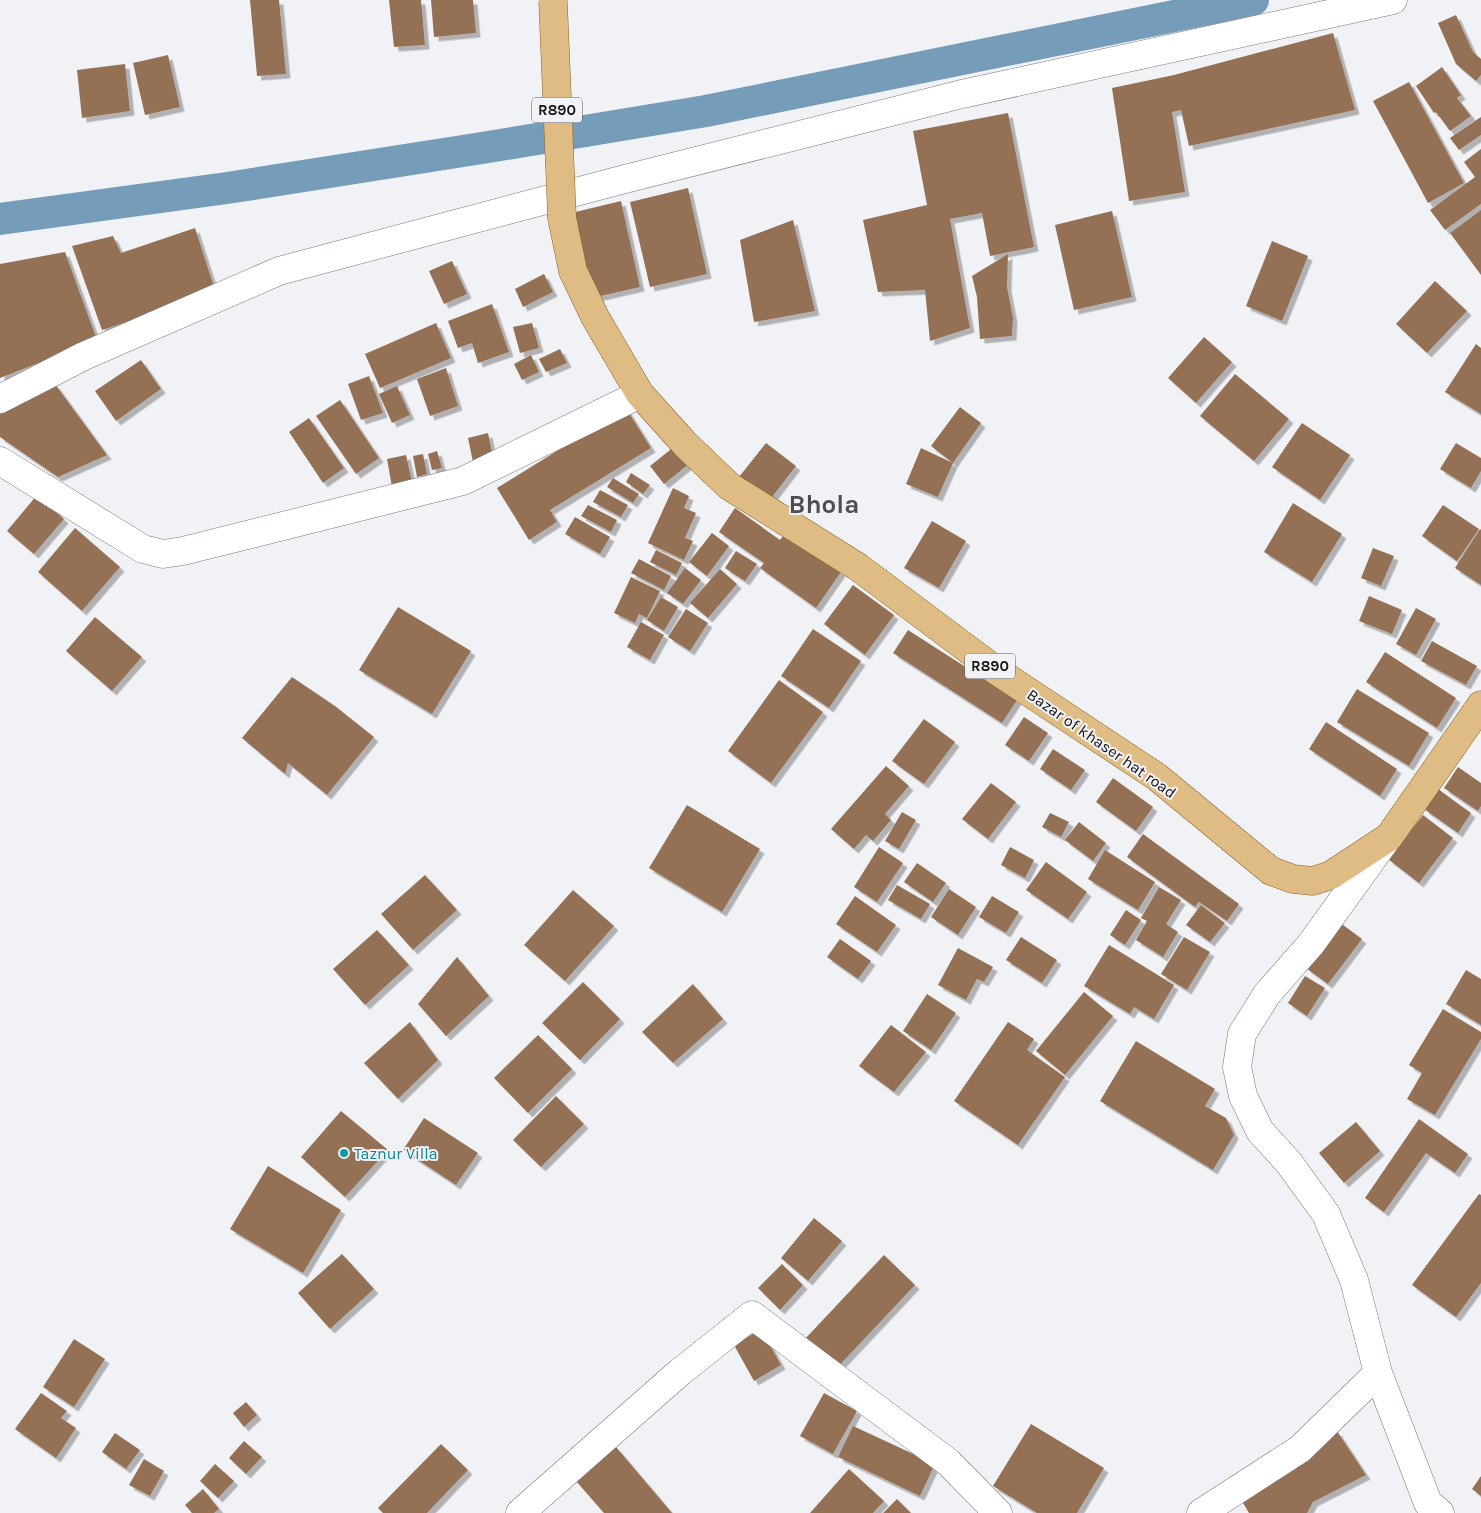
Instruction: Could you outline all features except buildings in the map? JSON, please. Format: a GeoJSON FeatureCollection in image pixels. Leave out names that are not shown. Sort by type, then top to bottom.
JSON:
{"type":"FeatureCollection","features":[{"type":"Feature","properties":{"kind":"main road","name":"Bazar of khaser hat road"},"geometry":{"type":"LineString","coordinates":[[553,1],[562,218],[574,271],[595,317],[640,394],[685,444],[729,486],[858,567],[997,671],[1157,777],[1271,871],[1293,879],[1313,880],[1331,875],[1389,837],[1481,705]]}},
{"type":"Feature","properties":{"kind":"street"},"geometry":{"type":"LineString","coordinates":[[0,399],[84,356],[279,271],[621,180],[962,94],[1393,0]]}},
{"type":"Feature","properties":{"kind":"street"},"geometry":{"type":"LineString","coordinates":[[0,461],[143,549],[162,554],[183,551],[463,481],[640,394]]}},
{"type":"Feature","properties":{"kind":"street"},"geometry":{"type":"LineString","coordinates":[[1389,837],[1310,944],[1267,994],[1242,1034],[1237,1067],[1243,1096],[1260,1131],[1289,1163],[1326,1214],[1354,1280],[1378,1373],[1428,1503],[1440,1513]]}},
{"type":"Feature","properties":{"kind":"street"},"geometry":{"type":"LineString","coordinates":[[520,1513],[686,1367],[752,1315],[948,1462],[998,1513]]}},
{"type":"Feature","properties":{"kind":"street"},"geometry":{"type":"LineString","coordinates":[[1201,1513],[1300,1449],[1378,1373]]}},
{"type":"Feature","properties":{"kind":"waterway"},"geometry":{"type":"LineString","coordinates":[[0,219],[227,188],[706,111],[1253,0]]}},
{"type":"Feature","properties":{"kind":"place","name":"Taznur Villa"},"geometry":{"type":"Point","coordinates":[344,1153]}},
{"type":"Feature","properties":{"kind":"district","name":"Bhola"},"geometry":{"type":"Point","coordinates":[824,504]}}]}
